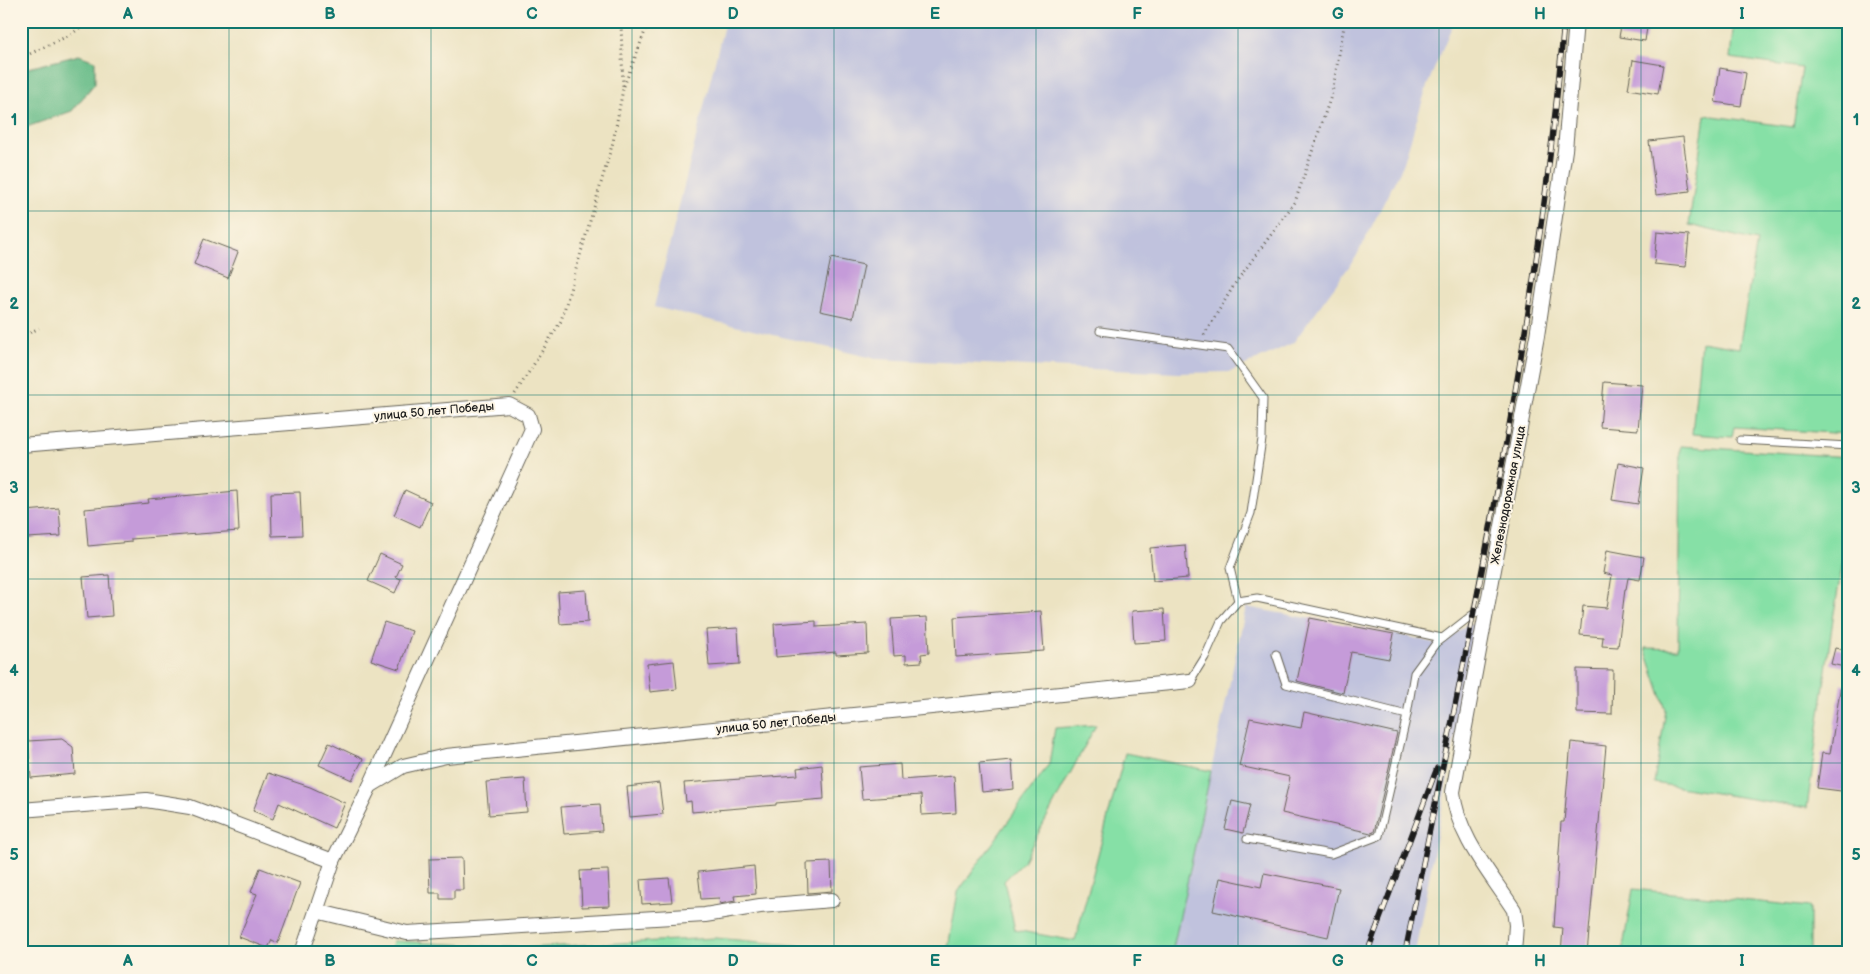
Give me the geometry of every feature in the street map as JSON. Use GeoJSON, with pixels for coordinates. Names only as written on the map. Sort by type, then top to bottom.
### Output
{"type":"FeatureCollection","features":[{"type":"Feature","properties":{"kind":"street","name":"Железнодорожная улица"},"geometry":{"type":"LineString","coordinates":[[1514,953],[1516,925],[1514,910],[1464,832],[1455,811],[1453,792],[1542,307],[1565,150],[1576,21]]}},
{"type":"Feature","properties":{"kind":"street","name":"улица 50 лет Победы"},"geometry":{"type":"LineString","coordinates":[[21,445],[508,405],[528,415],[532,429],[370,786],[333,861],[302,953]]}},
{"type":"Feature","properties":{"kind":"street","name":"улица 50 лет Победы"},"geometry":{"type":"LineString","coordinates":[[370,786],[403,766],[446,756],[1190,681]]}},
{"type":"Feature","properties":{"kind":"street"},"geometry":{"type":"LineString","coordinates":[[21,810],[146,800],[155,801],[190,807],[333,861]]}},
{"type":"Feature","properties":{"kind":"street"},"geometry":{"type":"LineString","coordinates":[[316,911],[407,933],[705,915],[760,906],[832,900]]}},
{"type":"Feature","properties":{"kind":"lane"},"geometry":{"type":"LineString","coordinates":[[1100,331],[1228,349],[1263,398],[1262,438],[1251,513],[1230,568],[1238,601]]}},
{"type":"Feature","properties":{"kind":"lane"},"geometry":{"type":"LineString","coordinates":[[1740,440],[1849,446]]}},
{"type":"Feature","properties":{"kind":"lane"},"geometry":{"type":"LineString","coordinates":[[1190,681],[1205,657],[1221,621],[1238,601],[1257,598],[1442,638]]}},
{"type":"Feature","properties":{"kind":"lane"},"geometry":{"type":"LineString","coordinates":[[1247,839],[1330,854],[1379,836],[1407,715],[1414,673],[1436,643],[1472,615],[1487,606]]}},
{"type":"Feature","properties":{"kind":"lane"},"geometry":{"type":"LineString","coordinates":[[1276,654],[1286,684],[1407,715]]}},
{"type":"Feature","properties":{"kind":"path"},"geometry":{"type":"LineString","coordinates":[[21,58],[72,34],[88,21]]}},
{"type":"Feature","properties":{"kind":"path"},"geometry":{"type":"LineString","coordinates":[[621,21],[623,89]]}},
{"type":"Feature","properties":{"kind":"path"},"geometry":{"type":"LineString","coordinates":[[508,405],[561,321],[613,142],[623,89],[649,21]]}},
{"type":"Feature","properties":{"kind":"path"},"geometry":{"type":"LineString","coordinates":[[1198,344],[1236,282],[1295,202],[1332,92],[1345,21]]}},
{"type":"Feature","properties":{"kind":"path"},"geometry":{"type":"LineString","coordinates":[[21,337],[40,328]]}},
{"type":"Feature","properties":{"kind":"shaded area"},"geometry":{"type":"Polygon","coordinates":[[[725,21],[1454,21],[1427,86],[1403,165],[1356,257],[1293,343],[1230,372],[1178,373],[877,359],[654,307],[725,21]]]}},
{"type":"Feature","properties":{"kind":"shaded area"},"geometry":{"type":"Polygon","coordinates":[[[1246,607],[1410,637],[1442,645],[1467,624],[1476,625],[1415,953],[1172,953],[1246,607]]]}},
{"type":"Feature","properties":{"kind":"green space"},"geometry":{"type":"Polygon","coordinates":[[[1734,21],[1849,21],[1849,302],[1846,301],[1843,333],[1849,334],[1849,434],[1734,427],[1732,437],[1692,434],[1701,342],[1739,348],[1757,241],[1689,225],[1705,115],[1793,127],[1802,68],[1730,58],[1734,21]]]}},
{"type":"Feature","properties":{"kind":"green space"},"geometry":{"type":"Polygon","coordinates":[[[79,55],[95,61],[95,83],[72,111],[21,129],[21,70],[79,55]]]}},
{"type":"Feature","properties":{"kind":"green space"},"geometry":{"type":"Polygon","coordinates":[[[1680,446],[1849,457],[1849,526],[1833,619],[1807,808],[1654,783],[1666,710],[1645,648],[1678,649],[1680,446]]]}},
{"type":"Feature","properties":{"kind":"green space"},"geometry":{"type":"Polygon","coordinates":[[[1096,725],[1023,862],[1004,881],[1015,930],[1075,941],[1125,753],[1211,771],[1172,953],[947,953],[958,892],[1049,764],[1055,728],[1096,725]]]}},
{"type":"Feature","properties":{"kind":"green space"},"geometry":{"type":"Polygon","coordinates":[[[1633,889],[1810,907],[1810,953],[1622,953],[1633,889]]]}},
{"type":"Feature","properties":{"kind":"green space"},"geometry":{"type":"Polygon","coordinates":[[[715,938],[883,953],[390,953],[393,941],[525,948],[715,938]]]}},
{"type":"Feature","properties":{"kind":"building"},"geometry":{"type":"Polygon","coordinates":[[[1622,21],[1648,21],[1645,41],[1619,37],[1622,21]]]}},
{"type":"Feature","properties":{"kind":"building"},"geometry":{"type":"Polygon","coordinates":[[[1633,60],[1663,65],[1658,94],[1628,89],[1633,60]]]}},
{"type":"Feature","properties":{"kind":"building"},"geometry":{"type":"Polygon","coordinates":[[[1720,68],[1746,73],[1741,106],[1715,102],[1720,68]]]}},
{"type":"Feature","properties":{"kind":"building"},"geometry":{"type":"Polygon","coordinates":[[[1683,137],[1690,191],[1656,195],[1649,141],[1683,137]]]}},
{"type":"Feature","properties":{"kind":"building"},"geometry":{"type":"Polygon","coordinates":[[[1657,232],[1689,235],[1686,267],[1654,264],[1657,232]]]}},
{"type":"Feature","properties":{"kind":"building"},"geometry":{"type":"Polygon","coordinates":[[[204,239],[238,252],[228,278],[194,264],[204,239]]]}},
{"type":"Feature","properties":{"kind":"building"},"geometry":{"type":"Polygon","coordinates":[[[831,258],[864,265],[853,318],[820,311],[831,258]]]}},
{"type":"Feature","properties":{"kind":"building"},"geometry":{"type":"Polygon","coordinates":[[[1604,382],[1642,385],[1638,430],[1600,427],[1604,382]]]}},
{"type":"Feature","properties":{"kind":"building"},"geometry":{"type":"Polygon","coordinates":[[[1618,463],[1644,468],[1638,504],[1612,500],[1618,463]]]}},
{"type":"Feature","properties":{"kind":"building"},"geometry":{"type":"Polygon","coordinates":[[[405,490],[431,502],[420,527],[394,515],[405,490]]]}},
{"type":"Feature","properties":{"kind":"building"},"geometry":{"type":"Polygon","coordinates":[[[237,491],[239,531],[131,539],[131,542],[88,546],[85,509],[149,503],[148,499],[237,491]]]}},
{"type":"Feature","properties":{"kind":"building"},"geometry":{"type":"Polygon","coordinates":[[[300,492],[302,535],[272,536],[271,493],[300,492]]]}},
{"type":"Feature","properties":{"kind":"building"},"geometry":{"type":"Polygon","coordinates":[[[59,508],[61,536],[27,538],[26,511],[59,508]]]}},
{"type":"Feature","properties":{"kind":"building"},"geometry":{"type":"Polygon","coordinates":[[[1185,545],[1188,578],[1153,581],[1150,548],[1185,545]]]}},
{"type":"Feature","properties":{"kind":"building"},"geometry":{"type":"Polygon","coordinates":[[[1607,550],[1644,557],[1640,580],[1628,578],[1618,647],[1602,646],[1603,637],[1580,635],[1583,606],[1607,608],[1612,575],[1603,573],[1607,550]]]}},
{"type":"Feature","properties":{"kind":"building"},"geometry":{"type":"Polygon","coordinates":[[[380,554],[402,564],[396,577],[401,579],[395,593],[368,581],[380,554]]]}},
{"type":"Feature","properties":{"kind":"building"},"geometry":{"type":"Polygon","coordinates":[[[109,575],[112,616],[87,618],[83,577],[109,575]]]}},
{"type":"Feature","properties":{"kind":"building"},"geometry":{"type":"Polygon","coordinates":[[[586,590],[588,622],[560,624],[558,592],[586,590]]]}},
{"type":"Feature","properties":{"kind":"building"},"geometry":{"type":"Polygon","coordinates":[[[1164,609],[1166,641],[1134,643],[1132,611],[1164,609]]]}},
{"type":"Feature","properties":{"kind":"building"},"geometry":{"type":"Polygon","coordinates":[[[1041,611],[1044,651],[956,657],[954,617],[1041,611]]]}},
{"type":"Feature","properties":{"kind":"building"},"geometry":{"type":"Polygon","coordinates":[[[927,617],[929,653],[921,654],[922,662],[906,663],[906,655],[894,656],[891,619],[927,617]]]}},
{"type":"Feature","properties":{"kind":"building"},"geometry":{"type":"Polygon","coordinates":[[[1310,618],[1394,634],[1389,659],[1351,652],[1343,693],[1297,681],[1310,618]]]}},
{"type":"Feature","properties":{"kind":"building"},"geometry":{"type":"Polygon","coordinates":[[[816,621],[816,627],[867,624],[868,653],[836,655],[836,652],[776,657],[774,624],[816,621]]]}},
{"type":"Feature","properties":{"kind":"building"},"geometry":{"type":"Polygon","coordinates":[[[384,622],[412,631],[399,669],[371,660],[384,622]]]}},
{"type":"Feature","properties":{"kind":"building"},"geometry":{"type":"Polygon","coordinates":[[[738,628],[740,664],[709,666],[706,630],[738,628]]]}},
{"type":"Feature","properties":{"kind":"building"},"geometry":{"type":"Polygon","coordinates":[[[1835,648],[1849,651],[1849,668],[1831,664],[1835,648]]]}},
{"type":"Feature","properties":{"kind":"building"},"geometry":{"type":"Polygon","coordinates":[[[674,661],[677,689],[650,692],[647,664],[674,661]]]}},
{"type":"Feature","properties":{"kind":"building"},"geometry":{"type":"Polygon","coordinates":[[[1577,669],[1613,670],[1612,714],[1577,713],[1577,669]]]}},
{"type":"Feature","properties":{"kind":"building"},"geometry":{"type":"Polygon","coordinates":[[[1841,684],[1849,684],[1849,744],[1844,775],[1849,775],[1849,792],[1817,788],[1822,753],[1830,754],[1841,684]]]}},
{"type":"Feature","properties":{"kind":"building"},"geometry":{"type":"Polygon","coordinates":[[[1304,712],[1397,733],[1374,832],[1371,833],[1282,813],[1290,777],[1239,766],[1250,718],[1301,728],[1304,712]]]}},
{"type":"Feature","properties":{"kind":"building"},"geometry":{"type":"Polygon","coordinates":[[[62,739],[73,747],[75,774],[31,778],[28,741],[62,739]]]}},
{"type":"Feature","properties":{"kind":"building"},"geometry":{"type":"Polygon","coordinates":[[[1571,742],[1606,746],[1587,953],[1561,953],[1563,928],[1554,927],[1561,822],[1564,822],[1571,742]]]}},
{"type":"Feature","properties":{"kind":"building"},"geometry":{"type":"Polygon","coordinates":[[[329,743],[363,759],[352,780],[319,765],[329,743]]]}},
{"type":"Feature","properties":{"kind":"building"},"geometry":{"type":"Polygon","coordinates":[[[1012,760],[1014,789],[982,792],[979,763],[1012,760]]]}},
{"type":"Feature","properties":{"kind":"building"},"geometry":{"type":"Polygon","coordinates":[[[900,764],[901,780],[954,776],[956,813],[922,815],[921,795],[862,799],[859,767],[900,764]]]}},
{"type":"Feature","properties":{"kind":"building"},"geometry":{"type":"Polygon","coordinates":[[[822,765],[824,799],[692,812],[691,801],[686,802],[684,783],[798,775],[797,768],[822,765]]]}},
{"type":"Feature","properties":{"kind":"building"},"geometry":{"type":"Polygon","coordinates":[[[268,773],[310,787],[345,803],[334,828],[279,803],[273,819],[253,811],[268,773]]]}},
{"type":"Feature","properties":{"kind":"building"},"geometry":{"type":"Polygon","coordinates":[[[525,779],[527,812],[489,815],[486,782],[525,779]]]}},
{"type":"Feature","properties":{"kind":"building"},"geometry":{"type":"Polygon","coordinates":[[[659,783],[663,814],[630,817],[627,787],[659,783]]]}},
{"type":"Feature","properties":{"kind":"building"},"geometry":{"type":"Polygon","coordinates":[[[1232,801],[1250,805],[1243,833],[1225,829],[1232,801]]]}},
{"type":"Feature","properties":{"kind":"building"},"geometry":{"type":"Polygon","coordinates":[[[600,804],[602,831],[564,834],[561,807],[600,804]]]}},
{"type":"Feature","properties":{"kind":"building"},"geometry":{"type":"Polygon","coordinates":[[[462,858],[463,890],[454,890],[454,899],[440,899],[440,893],[430,893],[429,859],[462,858]]]}},
{"type":"Feature","properties":{"kind":"building"},"geometry":{"type":"Polygon","coordinates":[[[831,862],[832,891],[808,893],[807,863],[831,862]]]}},
{"type":"Feature","properties":{"kind":"building"},"geometry":{"type":"Polygon","coordinates":[[[754,866],[756,894],[734,896],[735,901],[720,904],[719,898],[701,899],[698,872],[754,866]]]}},
{"type":"Feature","properties":{"kind":"building"},"geometry":{"type":"Polygon","coordinates":[[[260,868],[300,883],[278,943],[272,940],[268,948],[239,937],[257,894],[251,892],[260,868]]]}},
{"type":"Feature","properties":{"kind":"building"},"geometry":{"type":"Polygon","coordinates":[[[608,870],[610,906],[582,907],[580,871],[608,870]]]}},
{"type":"Feature","properties":{"kind":"building"},"geometry":{"type":"Polygon","coordinates":[[[1264,873],[1339,888],[1328,937],[1213,911],[1220,878],[1261,887],[1264,873]]]}},
{"type":"Feature","properties":{"kind":"building"},"geometry":{"type":"Polygon","coordinates":[[[669,878],[672,902],[642,904],[640,880],[669,878]]]}},
{"type":"Feature","properties":{"kind":"railway"},"geometry":{"type":"LineString","coordinates":[[1405,953],[1498,489],[1518,372],[1537,255],[1564,21]]}},
{"type":"Feature","properties":{"kind":"railway"},"geometry":{"type":"LineString","coordinates":[[1367,953],[1437,768]]}}]}
